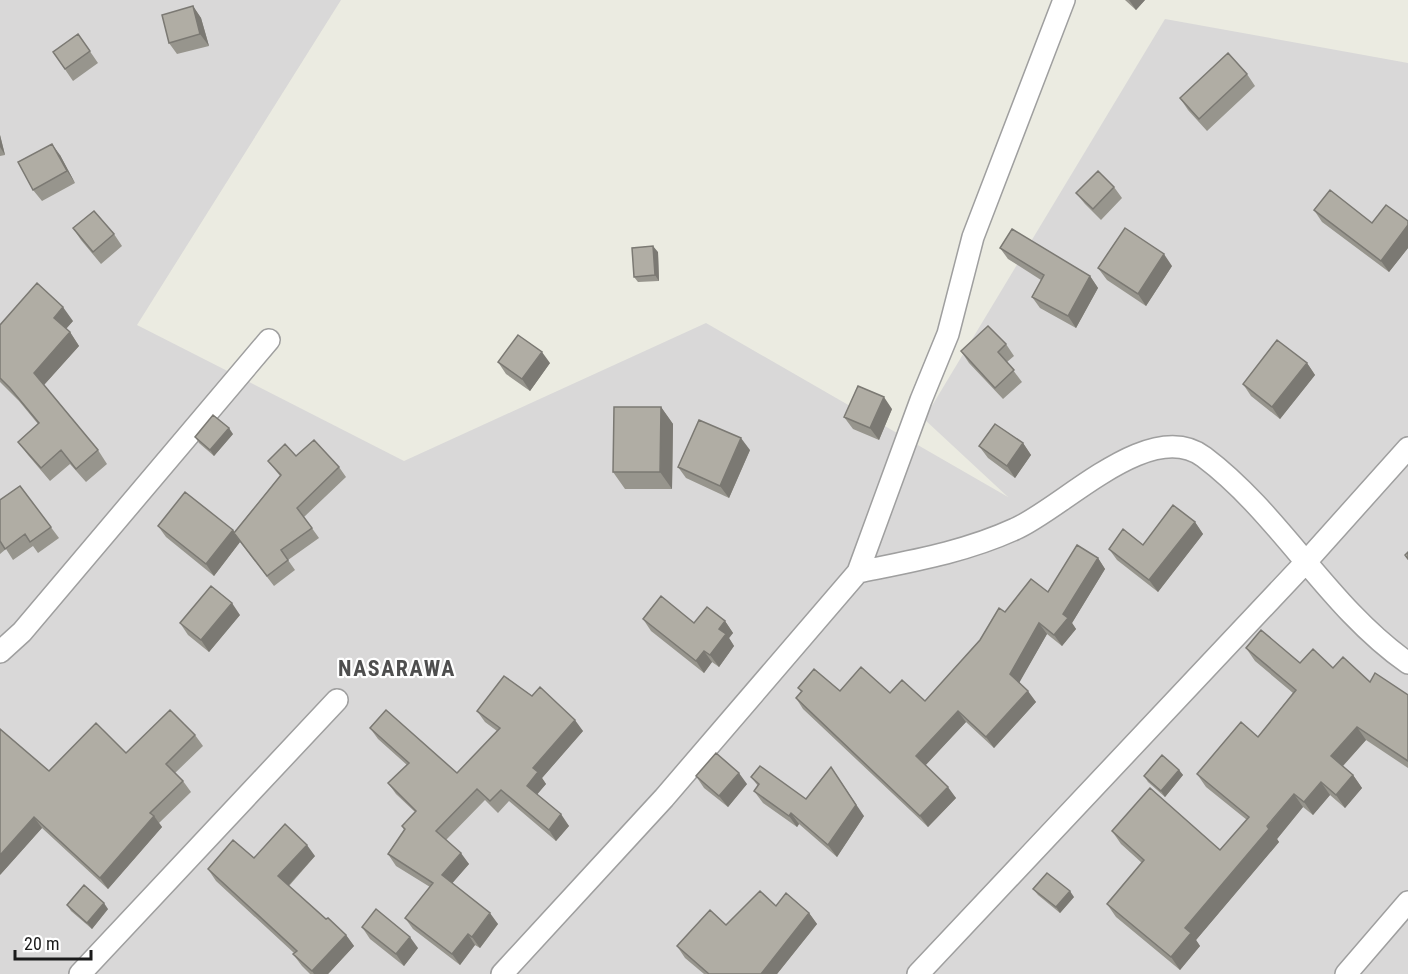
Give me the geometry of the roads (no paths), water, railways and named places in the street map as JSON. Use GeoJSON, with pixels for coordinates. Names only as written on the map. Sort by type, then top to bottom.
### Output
{"type":"FeatureCollection","features":[{"type":"Feature","properties":{"kind":"street"},"geometry":{"type":"LineString","coordinates":[[502,974],[664,798],[858,572],[921,400],[948,334],[973,237],[1064,0]]}},
{"type":"Feature","properties":{"kind":"street"},"geometry":{"type":"LineString","coordinates":[[0,652],[22,632],[269,340]]}},
{"type":"Feature","properties":{"kind":"street"},"geometry":{"type":"LineString","coordinates":[[858,572],[947,554],[1017,529],[1076,488],[1104,472],[1133,457],[1169,444],[1202,455],[1258,507],[1305,563],[1385,647],[1408,663]]}},
{"type":"Feature","properties":{"kind":"street"},"geometry":{"type":"LineString","coordinates":[[918,974],[1305,563],[1408,448]]}},
{"type":"Feature","properties":{"kind":"street"},"geometry":{"type":"LineString","coordinates":[[80,974],[337,700]]}},
{"type":"Feature","properties":{"kind":"street"},"geometry":{"type":"LineString","coordinates":[[1346,974],[1408,902]]}},
{"type":"Feature","properties":{"kind":"district","name":"NASARAWA"},"geometry":{"type":"Point","coordinates":[397,668]}}]}
